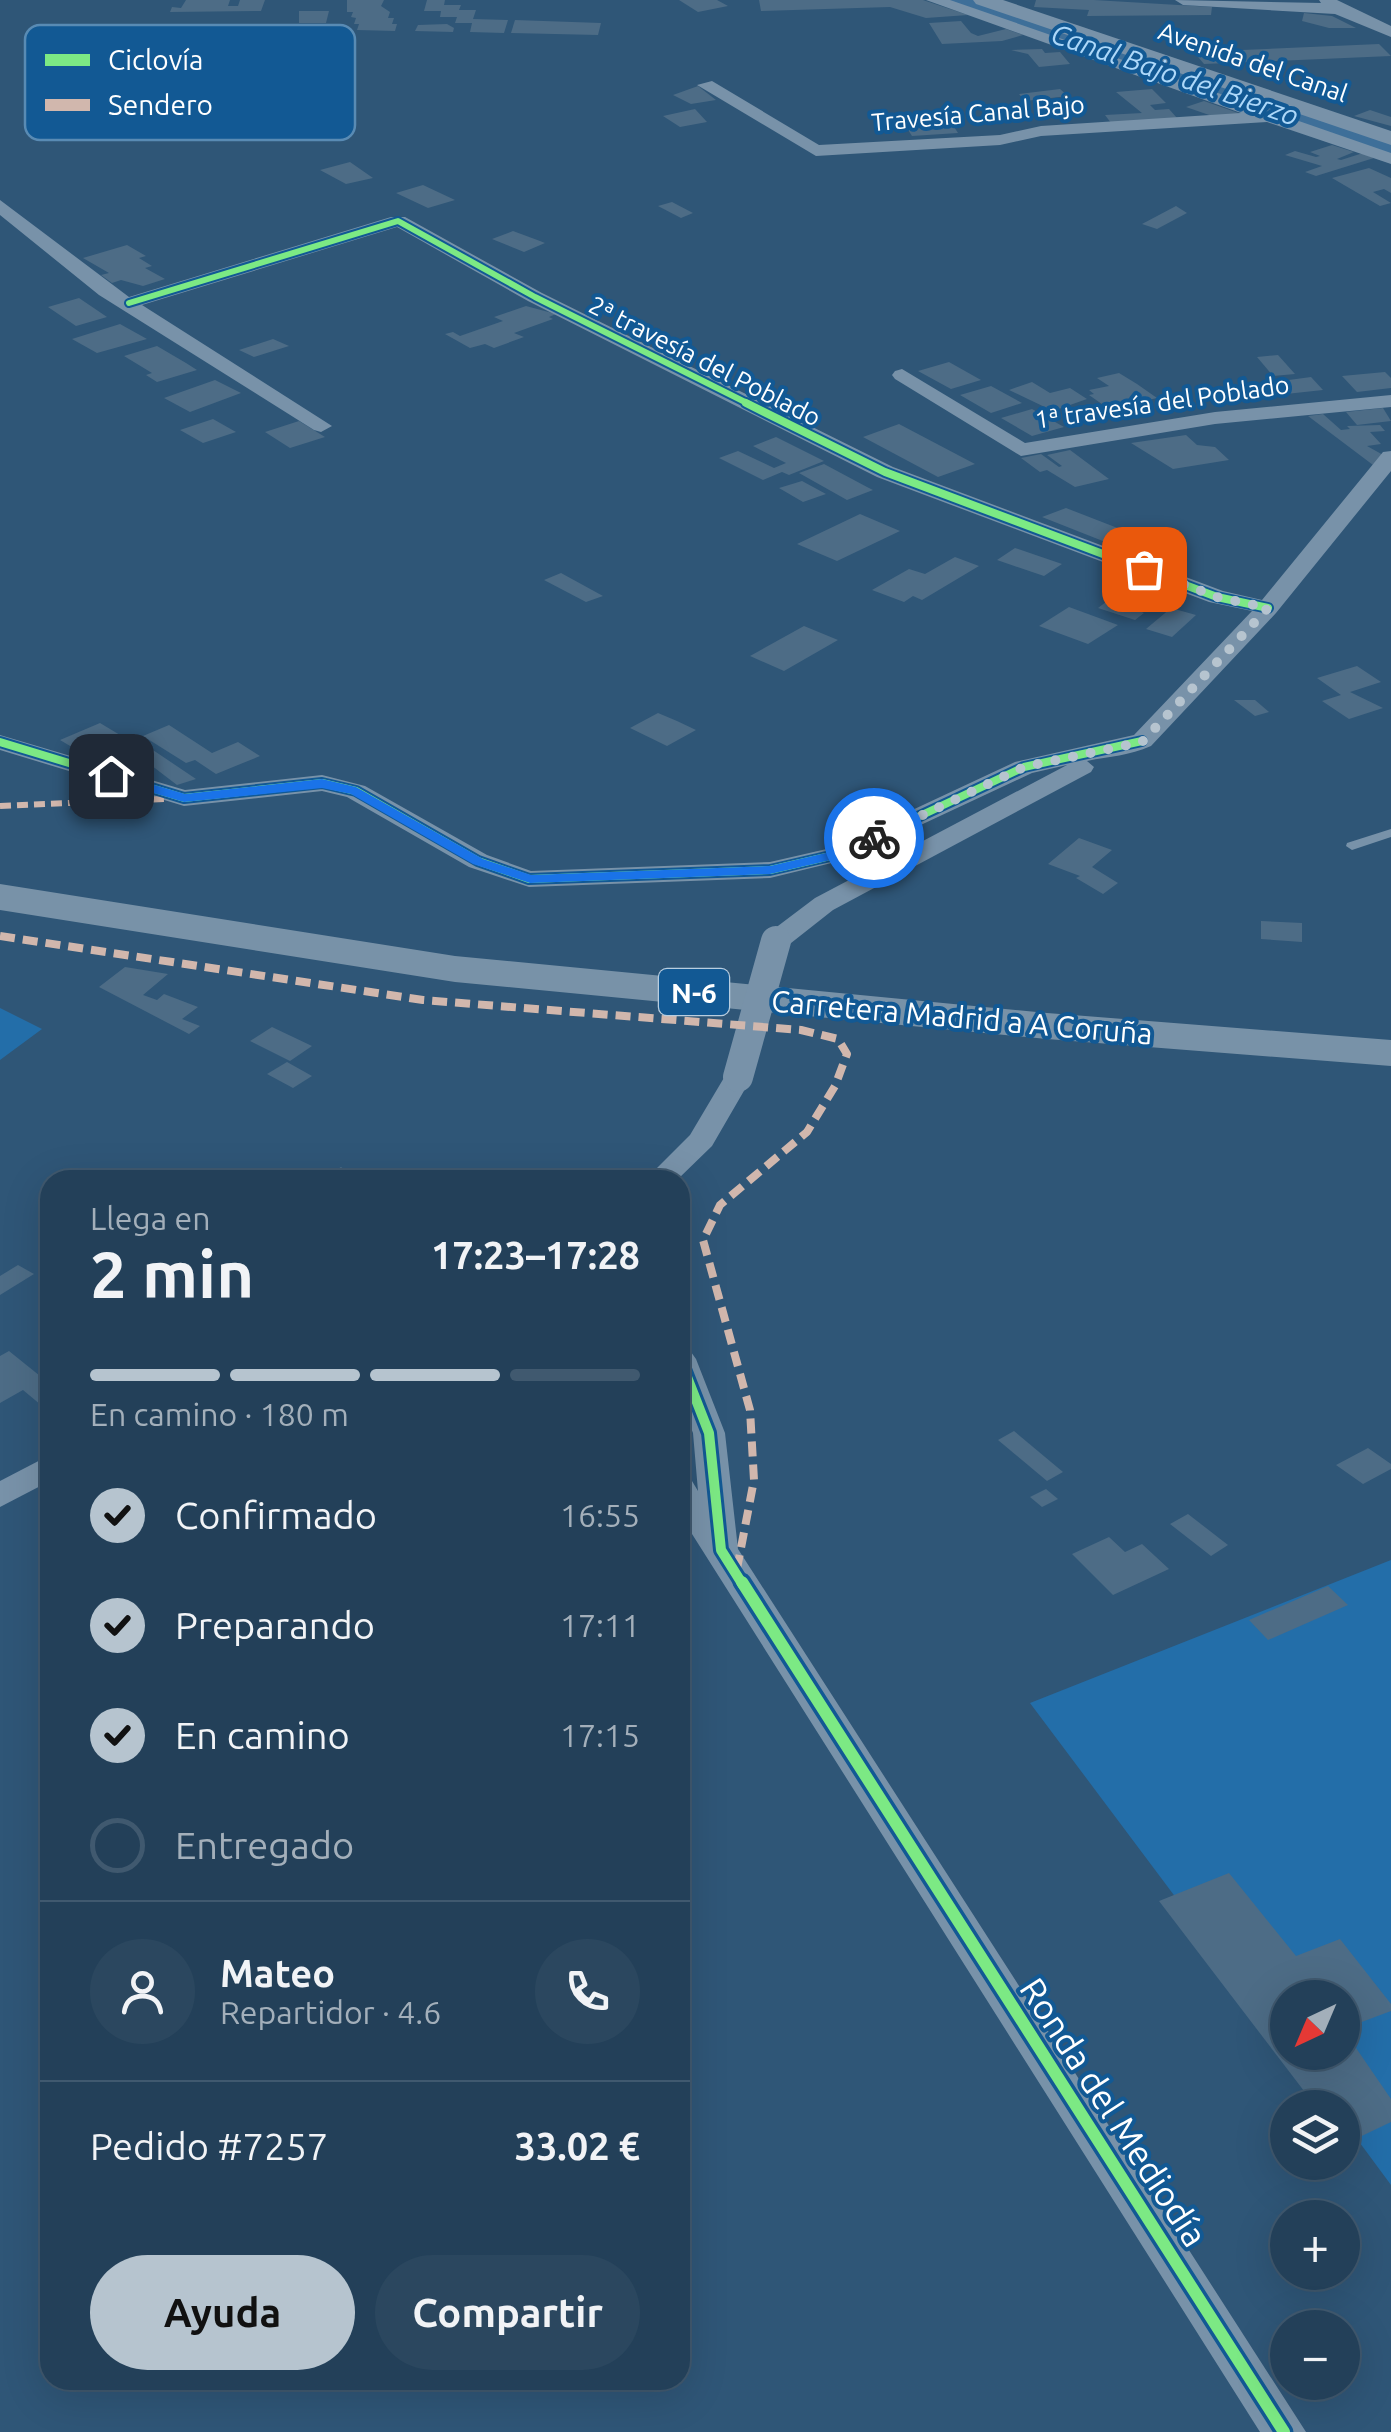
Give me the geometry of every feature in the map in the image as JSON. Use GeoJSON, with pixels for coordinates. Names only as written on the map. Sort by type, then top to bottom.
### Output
{"type":"FeatureCollection","features":[{"type":"Feature","properties":{"kind":"highway","name":"Carretera Madrid a A Coruña"},"geometry":{"type":"LineString","coordinates":[[0,897],[455,969],[1027,1024],[1391,1053]]}},
{"type":"Feature","properties":{"kind":"street","name":"Avenida del Canal"},"geometry":{"type":"LineString","coordinates":[[934,0],[1391,159]]}},
{"type":"Feature","properties":{"kind":"street","name":"Avenida del Canal"},"geometry":{"type":"LineString","coordinates":[[983,0],[1391,138]]}},
{"type":"Feature","properties":{"kind":"street"},"geometry":{"type":"LineString","coordinates":[[1183,0],[1332,4],[1391,32]]}},
{"type":"Feature","properties":{"kind":"street","name":"Travesía Canal Bajo"},"geometry":{"type":"LineString","coordinates":[[706,85],[816,151],[1000,140],[1041,131],[1273,116]]}},
{"type":"Feature","properties":{"kind":"street"},"geometry":{"type":"LineString","coordinates":[[0,206],[106,291],[321,426]]}},
{"type":"Feature","properties":{"kind":"street","name":"2ª travesía del Poblado"},"geometry":{"type":"LineString","coordinates":[[129,303],[398,221],[535,297],[885,472],[1217,597],[1268,608]]}},
{"type":"Feature","properties":{"kind":"street","name":"1ª travesía del Poblado"},"geometry":{"type":"LineString","coordinates":[[902,375],[1021,450],[1215,418],[1391,402]]}},
{"type":"Feature","properties":{"kind":"street"},"geometry":{"type":"LineString","coordinates":[[670,1170],[702,1140],[738,1076],[776,941],[824,904],[1058,777],[1142,742],[1268,608],[1391,457]]}},
{"type":"Feature","properties":{"kind":"street"},"geometry":{"type":"LineString","coordinates":[[0,742],[184,798],[322,784],[356,791],[478,862],[530,879],[770,870],[839,854],[1024,767],[1142,742]]}},
{"type":"Feature","properties":{"kind":"street"},"geometry":{"type":"LineString","coordinates":[[690,1384],[710,1434],[721,1550]]}},
{"type":"Feature","properties":{"kind":"street"},"geometry":{"type":"LineString","coordinates":[[0,1496],[40,1472]]}},
{"type":"Feature","properties":{"kind":"street","name":"Ronda del Mediodía"},"geometry":{"type":"LineString","coordinates":[[690,1504],[1284,2432]]}},
{"type":"Feature","properties":{"kind":"lane"},"geometry":{"type":"LineString","coordinates":[[1352,846],[1391,833]]}},
{"type":"Feature","properties":{"kind":"shaded area"},"geometry":{"type":"Polygon","coordinates":[[[0,1008],[42,1029],[0,1060],[0,1008]]]}},
{"type":"Feature","properties":{"kind":"shaded area"},"geometry":{"type":"Polygon","coordinates":[[[1391,1560],[1391,2185],[1360,2143],[1360,2090],[1343,2090],[1343,2070],[1360,2070],[1360,1980],[1270,1980],[1270,2023],[1030,1703],[1391,1560]]]}},
{"type":"Feature","properties":{"kind":"building"},"geometry":{"type":"Polygon","coordinates":[[[186,0],[230,0],[228,6],[238,6],[240,0],[265,0],[261,11],[170,12],[172,7],[181,8],[186,0]]]}},
{"type":"Feature","properties":{"kind":"building"},"geometry":{"type":"Polygon","coordinates":[[[347,0],[384,0],[381,6],[390,12],[388,18],[394,18],[395,31],[357,30],[359,24],[354,24],[353,12],[347,12],[347,0]]]}},
{"type":"Feature","properties":{"kind":"building"},"geometry":{"type":"Polygon","coordinates":[[[427,0],[445,0],[444,5],[461,5],[459,10],[476,10],[473,19],[508,20],[504,33],[470,32],[472,23],[455,23],[457,17],[440,17],[441,11],[424,11],[427,0]]]}},
{"type":"Feature","properties":{"kind":"building"},"geometry":{"type":"Polygon","coordinates":[[[679,0],[717,0],[728,6],[698,12],[679,0]]]}},
{"type":"Feature","properties":{"kind":"building"},"geometry":{"type":"Polygon","coordinates":[[[759,0],[923,0],[968,15],[926,18],[890,7],[761,11],[759,0]]]}},
{"type":"Feature","properties":{"kind":"building"},"geometry":{"type":"Polygon","coordinates":[[[1036,0],[1212,7],[1211,15],[1087,16],[1089,10],[1034,7],[1036,0]]]}},
{"type":"Feature","properties":{"kind":"building"},"geometry":{"type":"Polygon","coordinates":[[[299,11],[329,11],[326,23],[299,23],[299,11]]]}},
{"type":"Feature","properties":{"kind":"building"},"geometry":{"type":"Polygon","coordinates":[[[1304,13],[1332,16],[1356,28],[1329,28],[1302,21],[1304,13]]]}},
{"type":"Feature","properties":{"kind":"building"},"geometry":{"type":"Polygon","coordinates":[[[515,20],[601,23],[598,35],[511,33],[515,20]]]}},
{"type":"Feature","properties":{"kind":"building"},"geometry":{"type":"Polygon","coordinates":[[[961,21],[978,36],[1006,29],[1023,35],[1002,41],[942,44],[929,23],[961,21]]]}},
{"type":"Feature","properties":{"kind":"building"},"geometry":{"type":"Polygon","coordinates":[[[447,24],[454,28],[453,32],[415,31],[418,25],[447,24]]]}},
{"type":"Feature","properties":{"kind":"building"},"geometry":{"type":"Polygon","coordinates":[[[1379,44],[1391,56],[1204,64],[1194,52],[1379,44]]]}},
{"type":"Feature","properties":{"kind":"building"},"geometry":{"type":"Polygon","coordinates":[[[1042,49],[1045,53],[1060,52],[1070,64],[1039,67],[1028,54],[1011,50],[1042,49]]]}},
{"type":"Feature","properties":{"kind":"building"},"geometry":{"type":"Polygon","coordinates":[[[698,86],[716,100],[691,104],[673,95],[698,86]]]}},
{"type":"Feature","properties":{"kind":"building"},"geometry":{"type":"Polygon","coordinates":[[[1060,89],[1068,96],[1025,101],[1019,94],[1060,89]]]}},
{"type":"Feature","properties":{"kind":"building"},"geometry":{"type":"Polygon","coordinates":[[[1152,89],[1166,103],[1150,105],[1155,110],[1169,109],[1177,118],[1111,123],[1105,115],[1142,113],[1116,92],[1152,89]]]}},
{"type":"Feature","properties":{"kind":"building"},"geometry":{"type":"Polygon","coordinates":[[[1204,101],[1244,115],[1212,116],[1186,107],[1204,101]]]}},
{"type":"Feature","properties":{"kind":"building"},"geometry":{"type":"Polygon","coordinates":[[[695,109],[707,122],[680,127],[663,116],[695,109]]]}},
{"type":"Feature","properties":{"kind":"building"},"geometry":{"type":"Polygon","coordinates":[[[1370,110],[1391,117],[1391,126],[1354,116],[1370,110]]]}},
{"type":"Feature","properties":{"kind":"building"},"geometry":{"type":"Polygon","coordinates":[[[951,122],[958,133],[912,136],[905,125],[951,122]]]}},
{"type":"Feature","properties":{"kind":"building"},"geometry":{"type":"Polygon","coordinates":[[[1332,145],[1354,152],[1337,159],[1363,153],[1374,158],[1316,176],[1305,172],[1322,166],[1285,155],[1295,151],[1316,157],[1320,156],[1310,152],[1332,145]]]}},
{"type":"Feature","properties":{"kind":"building"},"geometry":{"type":"Polygon","coordinates":[[[350,162],[373,178],[346,184],[320,170],[350,162]]]}},
{"type":"Feature","properties":{"kind":"building"},"geometry":{"type":"Polygon","coordinates":[[[1369,168],[1391,178],[1391,193],[1384,189],[1373,192],[1391,203],[1380,206],[1332,178],[1369,168]]]}},
{"type":"Feature","properties":{"kind":"building"},"geometry":{"type":"Polygon","coordinates":[[[423,185],[455,200],[428,208],[396,193],[423,185]]]}},
{"type":"Feature","properties":{"kind":"building"},"geometry":{"type":"Polygon","coordinates":[[[672,202],[693,213],[681,218],[658,206],[672,202]]]}},
{"type":"Feature","properties":{"kind":"building"},"geometry":{"type":"Polygon","coordinates":[[[1176,206],[1187,213],[1157,229],[1142,224],[1176,206]]]}},
{"type":"Feature","properties":{"kind":"building"},"geometry":{"type":"Polygon","coordinates":[[[513,231],[545,243],[524,252],[492,239],[513,231]]]}},
{"type":"Feature","properties":{"kind":"building"},"geometry":{"type":"Polygon","coordinates":[[[127,245],[146,256],[139,258],[152,266],[145,268],[165,279],[143,286],[121,280],[112,283],[101,275],[109,273],[83,258],[127,245]]]}},
{"type":"Feature","properties":{"kind":"building"},"geometry":{"type":"Polygon","coordinates":[[[79,298],[107,317],[76,326],[48,307],[79,298]]]}},
{"type":"Feature","properties":{"kind":"building"},"geometry":{"type":"Polygon","coordinates":[[[526,306],[556,314],[549,317],[553,319],[514,333],[524,337],[494,348],[485,344],[470,348],[445,334],[453,332],[460,336],[503,321],[494,317],[526,306]]]}},
{"type":"Feature","properties":{"kind":"building"},"geometry":{"type":"Polygon","coordinates":[[[120,324],[147,339],[97,353],[72,339],[120,324]]]}},
{"type":"Feature","properties":{"kind":"building"},"geometry":{"type":"Polygon","coordinates":[[[273,339],[289,346],[254,357],[239,350],[273,339]]]}},
{"type":"Feature","properties":{"kind":"building"},"geometry":{"type":"Polygon","coordinates":[[[157,346],[197,370],[157,382],[146,375],[152,373],[124,356],[157,346]]]}},
{"type":"Feature","properties":{"kind":"building"},"geometry":{"type":"Polygon","coordinates":[[[1278,355],[1295,374],[1273,376],[1257,357],[1278,355]]]}},
{"type":"Feature","properties":{"kind":"building"},"geometry":{"type":"Polygon","coordinates":[[[949,362],[981,380],[951,389],[918,371],[949,362]]]}},
{"type":"Feature","properties":{"kind":"building"},"geometry":{"type":"Polygon","coordinates":[[[1385,372],[1391,378],[1391,388],[1357,392],[1342,376],[1385,372]]]}},
{"type":"Feature","properties":{"kind":"building"},"geometry":{"type":"Polygon","coordinates":[[[1119,373],[1157,398],[1109,409],[1089,395],[1094,394],[1089,390],[1109,386],[1097,378],[1119,373]]]}},
{"type":"Feature","properties":{"kind":"building"},"geometry":{"type":"Polygon","coordinates":[[[1311,377],[1323,390],[1286,394],[1274,382],[1311,377]]]}},
{"type":"Feature","properties":{"kind":"building"},"geometry":{"type":"Polygon","coordinates":[[[215,380],[241,393],[190,412],[164,398],[215,380]]]}},
{"type":"Feature","properties":{"kind":"building"},"geometry":{"type":"Polygon","coordinates":[[[1032,382],[1050,393],[1070,388],[1087,399],[1053,411],[1009,390],[1032,382]]]}},
{"type":"Feature","properties":{"kind":"building"},"geometry":{"type":"Polygon","coordinates":[[[991,386],[1022,403],[991,413],[960,395],[991,386]]]}},
{"type":"Feature","properties":{"kind":"building"},"geometry":{"type":"Polygon","coordinates":[[[1383,408],[1391,421],[1357,425],[1346,412],[1383,408]]]}},
{"type":"Feature","properties":{"kind":"building"},"geometry":{"type":"Polygon","coordinates":[[[1032,409],[1064,427],[1032,436],[1001,418],[1032,409]]]}},
{"type":"Feature","properties":{"kind":"building"},"geometry":{"type":"Polygon","coordinates":[[[1323,414],[1341,430],[1350,429],[1347,426],[1380,425],[1385,431],[1370,432],[1381,444],[1367,446],[1385,456],[1377,468],[1308,416],[1323,414]]]}},
{"type":"Feature","properties":{"kind":"building"},"geometry":{"type":"Polygon","coordinates":[[[213,419],[236,432],[203,443],[180,430],[213,419]]]}},
{"type":"Feature","properties":{"kind":"building"},"geometry":{"type":"Polygon","coordinates":[[[299,421],[325,437],[290,448],[265,432],[299,421]]]}},
{"type":"Feature","properties":{"kind":"building"},"geometry":{"type":"Polygon","coordinates":[[[899,424],[975,464],[938,477],[863,437],[899,424]]]}},
{"type":"Feature","properties":{"kind":"building"},"geometry":{"type":"Polygon","coordinates":[[[1186,435],[1197,445],[1215,447],[1229,460],[1173,469],[1131,443],[1186,435]]]}},
{"type":"Feature","properties":{"kind":"building"},"geometry":{"type":"Polygon","coordinates":[[[776,437],[824,461],[763,480],[719,458],[738,451],[774,468],[786,463],[753,446],[776,437]]]}},
{"type":"Feature","properties":{"kind":"building"},"geometry":{"type":"Polygon","coordinates":[[[1070,450],[1109,479],[1075,487],[1047,470],[1040,472],[1021,458],[1041,454],[1059,467],[1062,466],[1047,455],[1070,450]]]}},
{"type":"Feature","properties":{"kind":"building"},"geometry":{"type":"Polygon","coordinates":[[[824,464],[873,490],[847,500],[799,473],[824,464]]]}},
{"type":"Feature","properties":{"kind":"building"},"geometry":{"type":"Polygon","coordinates":[[[802,481],[826,494],[803,502],[779,488],[802,481]]]}},
{"type":"Feature","properties":{"kind":"building"},"geometry":{"type":"Polygon","coordinates":[[[1066,508],[1133,534],[1148,527],[1164,533],[1123,549],[1042,517],[1066,508]]]}},
{"type":"Feature","properties":{"kind":"building"},"geometry":{"type":"Polygon","coordinates":[[[860,514],[900,531],[837,561],[797,544],[860,514]]]}},
{"type":"Feature","properties":{"kind":"building"},"geometry":{"type":"Polygon","coordinates":[[[1015,548],[1062,564],[1044,576],[997,560],[1015,548]]]}},
{"type":"Feature","properties":{"kind":"building"},"geometry":{"type":"Polygon","coordinates":[[[955,557],[979,566],[922,600],[913,596],[904,602],[872,590],[909,569],[925,574],[955,557]]]}},
{"type":"Feature","properties":{"kind":"building"},"geometry":{"type":"Polygon","coordinates":[[[561,573],[603,596],[586,602],[544,580],[561,573]]]}},
{"type":"Feature","properties":{"kind":"building"},"geometry":{"type":"Polygon","coordinates":[[[1135,580],[1163,589],[1137,610],[1144,613],[1135,620],[1098,608],[1135,580]]]}},
{"type":"Feature","properties":{"kind":"building"},"geometry":{"type":"Polygon","coordinates":[[[1069,607],[1118,625],[1088,644],[1039,626],[1069,607]]]}},
{"type":"Feature","properties":{"kind":"building"},"geometry":{"type":"Polygon","coordinates":[[[1171,608],[1196,615],[1172,637],[1146,629],[1171,608]]]}},
{"type":"Feature","properties":{"kind":"building"},"geometry":{"type":"Polygon","coordinates":[[[804,626],[838,640],[784,671],[750,656],[804,626]]]}},
{"type":"Feature","properties":{"kind":"building"},"geometry":{"type":"Polygon","coordinates":[[[1357,666],[1381,682],[1350,692],[1383,708],[1349,719],[1322,701],[1341,695],[1317,678],[1357,666]]]}},
{"type":"Feature","properties":{"kind":"building"},"geometry":{"type":"Polygon","coordinates":[[[1234,700],[1255,700],[1269,712],[1255,716],[1234,700]]]}},
{"type":"Feature","properties":{"kind":"building"},"geometry":{"type":"Polygon","coordinates":[[[658,713],[696,730],[667,746],[630,728],[658,713]]]}},
{"type":"Feature","properties":{"kind":"building"},"geometry":{"type":"Polygon","coordinates":[[[100,723],[125,738],[135,734],[196,779],[177,785],[143,759],[126,767],[95,753],[87,756],[60,740],[100,723]]]}},
{"type":"Feature","properties":{"kind":"building"},"geometry":{"type":"Polygon","coordinates":[[[169,725],[212,753],[238,742],[260,756],[216,774],[195,760],[186,763],[143,736],[169,725]]]}},
{"type":"Feature","properties":{"kind":"building"},"geometry":{"type":"Polygon","coordinates":[[[1079,838],[1112,850],[1092,867],[1118,883],[1103,894],[1076,878],[1080,876],[1048,864],[1079,838]]]}},
{"type":"Feature","properties":{"kind":"building"},"geometry":{"type":"Polygon","coordinates":[[[1261,921],[1302,923],[1302,942],[1261,939],[1261,921]]]}},
{"type":"Feature","properties":{"kind":"building"},"geometry":{"type":"Polygon","coordinates":[[[125,967],[168,974],[143,995],[157,1000],[164,994],[198,1007],[182,1019],[200,1026],[189,1034],[99,987],[125,967]]]}},
{"type":"Feature","properties":{"kind":"building"},"geometry":{"type":"Polygon","coordinates":[[[272,1027],[312,1046],[290,1061],[250,1041],[272,1027]]]}},
{"type":"Feature","properties":{"kind":"building"},"geometry":{"type":"Polygon","coordinates":[[[287,1062],[312,1076],[293,1088],[267,1074],[287,1062]]]}},
{"type":"Feature","properties":{"kind":"building"},"geometry":{"type":"Polygon","coordinates":[[[18,1265],[34,1274],[0,1295],[0,1276],[18,1265]]]}},
{"type":"Feature","properties":{"kind":"building"},"geometry":{"type":"Polygon","coordinates":[[[9,1351],[40,1376],[40,1404],[23,1390],[0,1403],[0,1356],[9,1351]]]}},
{"type":"Feature","properties":{"kind":"building"},"geometry":{"type":"Polygon","coordinates":[[[1014,1431],[1063,1472],[1047,1481],[998,1440],[1014,1431]]]}},
{"type":"Feature","properties":{"kind":"building"},"geometry":{"type":"Polygon","coordinates":[[[1368,1448],[1391,1464],[1391,1469],[1363,1484],[1336,1465],[1368,1448]]]}},
{"type":"Feature","properties":{"kind":"building"},"geometry":{"type":"Polygon","coordinates":[[[1046,1489],[1058,1499],[1042,1507],[1030,1497],[1046,1489]]]}},
{"type":"Feature","properties":{"kind":"building"},"geometry":{"type":"Polygon","coordinates":[[[1188,1514],[1228,1545],[1211,1556],[1170,1524],[1188,1514]]]}},
{"type":"Feature","properties":{"kind":"building"},"geometry":{"type":"Polygon","coordinates":[[[1109,1537],[1125,1552],[1142,1544],[1169,1569],[1113,1595],[1072,1554],[1109,1537]]]}},
{"type":"Feature","properties":{"kind":"building"},"geometry":{"type":"Polygon","coordinates":[[[1328,1586],[1348,1605],[1268,1640],[1249,1620],[1328,1586]]]}},
{"type":"Feature","properties":{"kind":"building"},"geometry":{"type":"Polygon","coordinates":[[[1229,1873],[1296,1956],[1340,1939],[1391,2004],[1391,2011],[1360,2023],[1360,1980],[1270,1980],[1270,2046],[1159,1901],[1229,1873]]]}},
{"type":"Feature","properties":{"kind":"building"},"geometry":{"type":"Polygon","coordinates":[[[1360,2054],[1391,2099],[1391,2122],[1360,2137],[1360,2090],[1303,2090],[1288,2070],[1360,2070],[1360,2054]]]}},
{"type":"Feature","properties":{"kind":"waterway","name":"Canal Bajo del Bierzo"},"geometry":{"type":"LineString","coordinates":[[959,0],[1391,149]]}},
{"type":"Feature","properties":{"kind":"marked path"},"geometry":{"type":"LineString","coordinates":[[0,806],[164,799]]}},
{"type":"Feature","properties":{"kind":"marked path"},"geometry":{"type":"LineString","coordinates":[[0,936],[423,1000],[801,1030],[838,1039],[847,1054],[835,1086],[807,1132],[720,1205],[703,1240],[750,1410],[754,1480],[736,1574]]}},
{"type":"Feature","properties":{"kind":"cycle path"},"geometry":{"type":"LineString","coordinates":[[129,303],[398,221],[535,297],[885,472],[1217,597],[1268,608]]}},
{"type":"Feature","properties":{"kind":"cycle path"},"geometry":{"type":"LineString","coordinates":[[0,742],[184,798],[322,783],[356,791],[478,861],[529,879],[770,870],[839,854],[1024,767],[1142,741]]}},
{"type":"Feature","properties":{"kind":"cycle path"},"geometry":{"type":"LineString","coordinates":[[690,1385],[709,1433],[721,1550],[1284,2432]]}},
{"type":"Feature","properties":{"kind":"way so far"},"geometry":{"type":"LineString","coordinates":[[874,838],[1024,767],[1142,742],[1268,608],[1217,597],[1144,569]]}},
{"type":"Feature","properties":{"kind":"route"},"geometry":{"type":"LineString","coordinates":[[111,776],[184,798],[322,784],[356,791],[478,862],[530,879],[770,870],[839,854],[874,838]]}}]}
